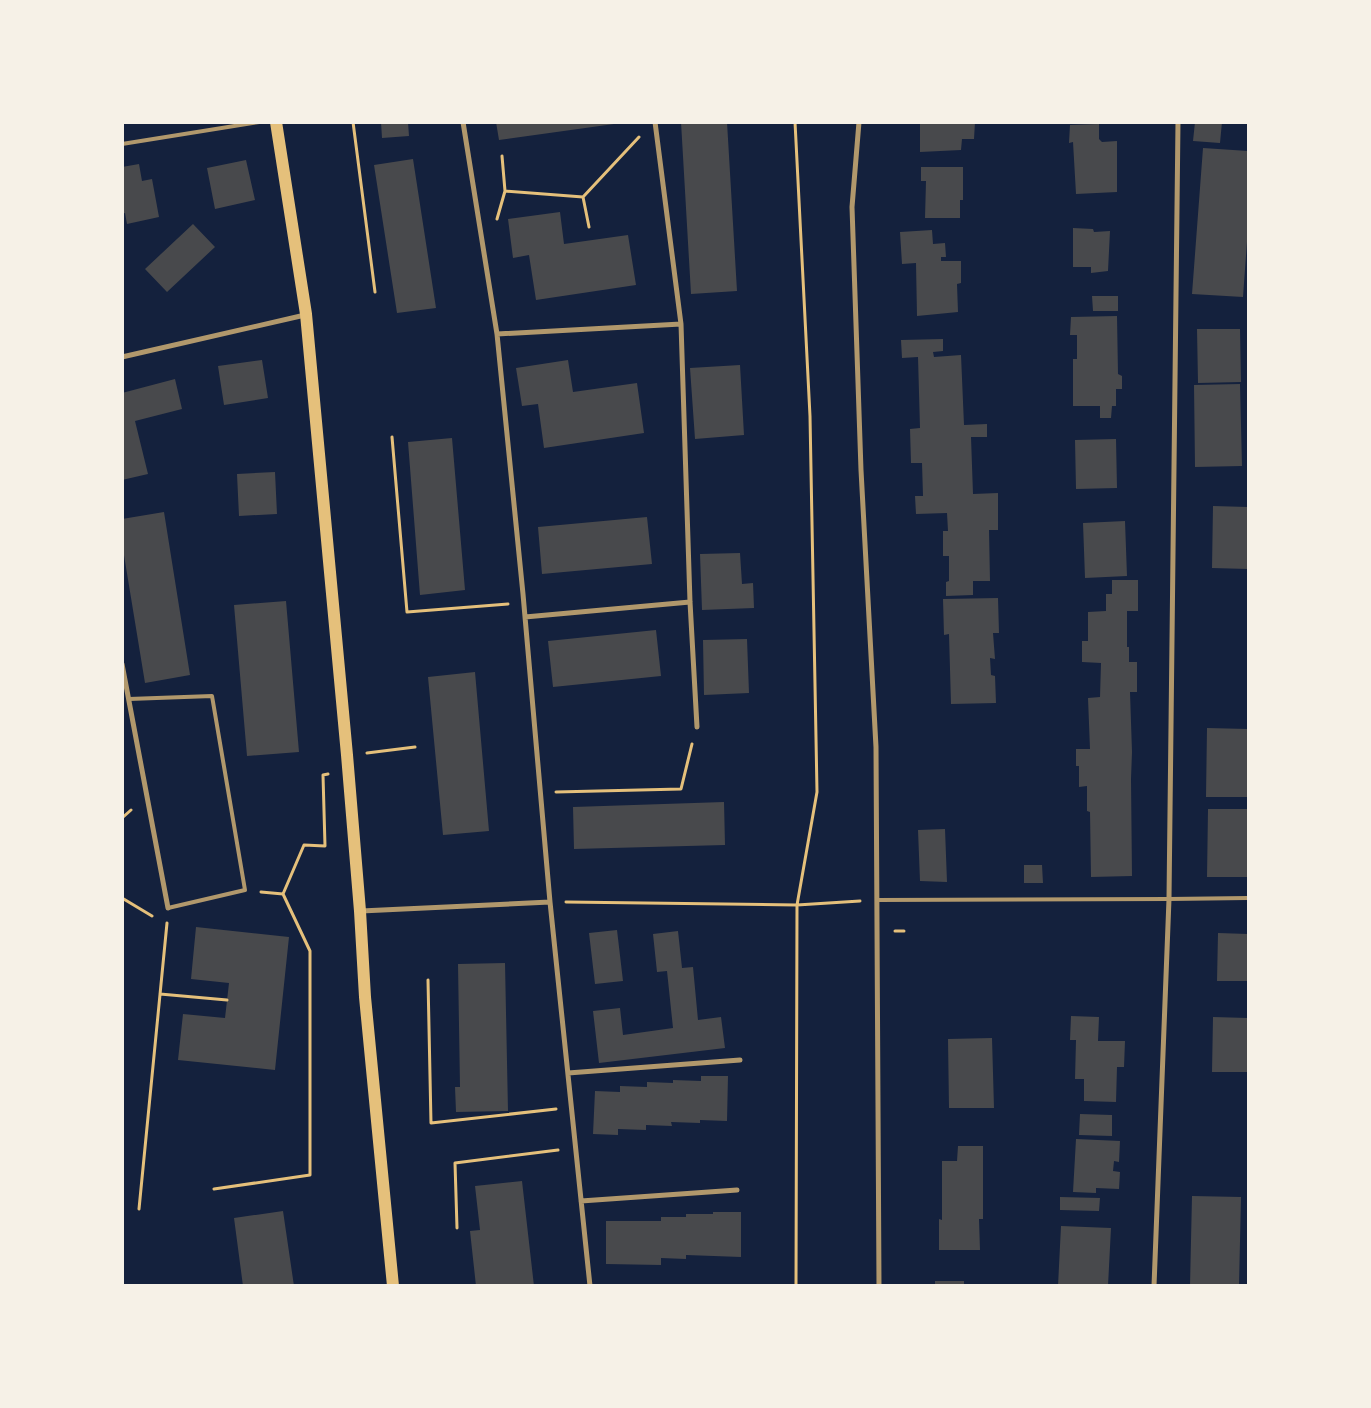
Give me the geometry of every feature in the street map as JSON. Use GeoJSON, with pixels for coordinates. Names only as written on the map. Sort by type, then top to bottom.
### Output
{"type":"FeatureCollection","features":[{"type":"Feature","properties":{"kind":"main road"},"geometry":{"type":"LineString","coordinates":[[276,122],[306,314],[347,755],[365,997],[393,1286]]}},
{"type":"Feature","properties":{"kind":"street"},"geometry":{"type":"LineString","coordinates":[[463,122],[497,334],[524,602],[550,902],[590,1286]]}},
{"type":"Feature","properties":{"kind":"street"},"geometry":{"type":"LineString","coordinates":[[655,122],[681,324],[690,602],[697,727]]}},
{"type":"Feature","properties":{"kind":"street"},"geometry":{"type":"LineString","coordinates":[[859,122],[852,207],[861,470],[876,747],[879,1286]]}},
{"type":"Feature","properties":{"kind":"street"},"geometry":{"type":"LineString","coordinates":[[1154,1286],[1169,900],[1178,122]]}},
{"type":"Feature","properties":{"kind":"street"},"geometry":{"type":"LineString","coordinates":[[122,356],[306,314]]}},
{"type":"Feature","properties":{"kind":"street"},"geometry":{"type":"LineString","coordinates":[[497,334],[681,324]]}},
{"type":"Feature","properties":{"kind":"street"},"geometry":{"type":"LineString","coordinates":[[525,617],[690,602]]}},
{"type":"Feature","properties":{"kind":"street"},"geometry":{"type":"LineString","coordinates":[[122,664],[168,908]]}},
{"type":"Feature","properties":{"kind":"street"},"geometry":{"type":"LineString","coordinates":[[360,911],[550,902]]}},
{"type":"Feature","properties":{"kind":"street"},"geometry":{"type":"LineString","coordinates":[[568,1073],[740,1060]]}},
{"type":"Feature","properties":{"kind":"street"},"geometry":{"type":"LineString","coordinates":[[581,1201],[737,1190]]}},
{"type":"Feature","properties":{"kind":"lane"},"geometry":{"type":"LineString","coordinates":[[122,144],[259,122]]}},
{"type":"Feature","properties":{"kind":"lane"},"geometry":{"type":"LineString","coordinates":[[129,699],[212,696],[245,890],[168,908]]}},
{"type":"Feature","properties":{"kind":"lane"},"geometry":{"type":"LineString","coordinates":[[877,900],[1169,900],[1248,898]]}},
{"type":"Feature","properties":{"kind":"path"},"geometry":{"type":"LineString","coordinates":[[353,122],[375,292]]}},
{"type":"Feature","properties":{"kind":"path"},"geometry":{"type":"LineString","coordinates":[[795,122],[810,416],[817,792],[797,905],[796,1286]]}},
{"type":"Feature","properties":{"kind":"path"},"geometry":{"type":"LineString","coordinates":[[583,197],[639,136]]}},
{"type":"Feature","properties":{"kind":"path"},"geometry":{"type":"LineString","coordinates":[[495,227],[505,191],[502,156]]}},
{"type":"Feature","properties":{"kind":"path"},"geometry":{"type":"LineString","coordinates":[[505,191],[583,197]]}},
{"type":"Feature","properties":{"kind":"path"},"geometry":{"type":"LineString","coordinates":[[583,197],[589,227]]}},
{"type":"Feature","properties":{"kind":"path"},"geometry":{"type":"LineString","coordinates":[[392,437],[407,612],[524,602]]}},
{"type":"Feature","properties":{"kind":"path"},"geometry":{"type":"LineString","coordinates":[[540,793],[681,789],[697,727]]}},
{"type":"Feature","properties":{"kind":"path"},"geometry":{"type":"LineString","coordinates":[[347,755],[415,747]]}},
{"type":"Feature","properties":{"kind":"path"},"geometry":{"type":"LineString","coordinates":[[214,1189],[310,1176],[310,951],[283,894],[304,845],[325,846],[323,774],[348,774]]}},
{"type":"Feature","properties":{"kind":"path"},"geometry":{"type":"LineString","coordinates":[[122,898],[152,916]]}},
{"type":"Feature","properties":{"kind":"path"},"geometry":{"type":"LineString","coordinates":[[550,902],[797,905],[877,900]]}},
{"type":"Feature","properties":{"kind":"path"},"geometry":{"type":"LineString","coordinates":[[139,1208],[168,908]]}},
{"type":"Feature","properties":{"kind":"path"},"geometry":{"type":"LineString","coordinates":[[160,921],[167,926]]}},
{"type":"Feature","properties":{"kind":"path"},"geometry":{"type":"LineString","coordinates":[[428,980],[431,1123],[571,1108]]}},
{"type":"Feature","properties":{"kind":"path"},"geometry":{"type":"LineString","coordinates":[[160,994],[227,1000]]}},
{"type":"Feature","properties":{"kind":"path"},"geometry":{"type":"LineString","coordinates":[[457,1228],[454,1163],[576,1148]]}},
{"type":"Feature","properties":{"kind":"building"},"geometry":{"type":"Polygon","coordinates":[[[381,122],[408,122],[409,136],[382,138],[381,122]]]}},
{"type":"Feature","properties":{"kind":"building"},"geometry":{"type":"Polygon","coordinates":[[[496,122],[614,122],[614,124],[499,140],[496,122]]]}},
{"type":"Feature","properties":{"kind":"building"},"geometry":{"type":"Polygon","coordinates":[[[681,122],[727,122],[737,291],[691,294],[681,122]]]}},
{"type":"Feature","properties":{"kind":"building"},"geometry":{"type":"Polygon","coordinates":[[[934,122],[975,122],[974,139],[962,139],[961,150],[920,152],[920,123],[934,124],[934,122]]]}},
{"type":"Feature","properties":{"kind":"building"},"geometry":{"type":"Polygon","coordinates":[[[1195,122],[1222,122],[1220,143],[1193,141],[1195,122]]]}},
{"type":"Feature","properties":{"kind":"building"},"geometry":{"type":"Polygon","coordinates":[[[1099,124],[1099,139],[1102,142],[1117,141],[1117,192],[1076,194],[1073,142],[1069,143],[1070,125],[1099,124]]]}},
{"type":"Feature","properties":{"kind":"building"},"geometry":{"type":"Polygon","coordinates":[[[1203,148],[1248,151],[1248,228],[1243,297],[1192,294],[1203,148]]]}},
{"type":"Feature","properties":{"kind":"building"},"geometry":{"type":"Polygon","coordinates":[[[413,159],[436,308],[397,313],[374,165],[413,159]]]}},
{"type":"Feature","properties":{"kind":"building"},"geometry":{"type":"Polygon","coordinates":[[[246,160],[255,200],[215,209],[207,168],[246,160]]]}},
{"type":"Feature","properties":{"kind":"building"},"geometry":{"type":"Polygon","coordinates":[[[139,164],[142,181],[152,179],[159,217],[127,224],[125,213],[122,214],[122,167],[139,164]]]}},
{"type":"Feature","properties":{"kind":"building"},"geometry":{"type":"Polygon","coordinates":[[[921,167],[963,167],[963,200],[960,200],[960,218],[925,218],[926,181],[921,181],[921,167]]]}},
{"type":"Feature","properties":{"kind":"building"},"geometry":{"type":"Polygon","coordinates":[[[560,212],[564,244],[628,235],[636,285],[536,300],[529,255],[513,258],[508,219],[560,212]]]}},
{"type":"Feature","properties":{"kind":"building"},"geometry":{"type":"Polygon","coordinates":[[[193,224],[215,247],[167,292],[145,269],[193,224]]]}},
{"type":"Feature","properties":{"kind":"building"},"geometry":{"type":"Polygon","coordinates":[[[1073,228],[1093,229],[1094,232],[1110,231],[1108,271],[1091,273],[1091,267],[1073,267],[1073,228]]]}},
{"type":"Feature","properties":{"kind":"building"},"geometry":{"type":"Polygon","coordinates":[[[932,230],[933,244],[945,243],[946,257],[941,257],[941,261],[961,261],[961,283],[957,284],[958,312],[917,316],[916,263],[902,264],[900,232],[932,230]]]}},
{"type":"Feature","properties":{"kind":"building"},"geometry":{"type":"Polygon","coordinates":[[[1092,296],[1118,296],[1118,311],[1093,311],[1092,296]]]}},
{"type":"Feature","properties":{"kind":"building"},"geometry":{"type":"Polygon","coordinates":[[[1117,316],[1118,374],[1122,376],[1122,389],[1116,389],[1116,406],[1112,406],[1111,418],[1100,418],[1100,406],[1073,406],[1073,359],[1077,359],[1077,335],[1070,335],[1071,317],[1117,316]]]}},
{"type":"Feature","properties":{"kind":"building"},"geometry":{"type":"Polygon","coordinates":[[[1197,329],[1240,329],[1241,382],[1198,383],[1197,329]]]}},
{"type":"Feature","properties":{"kind":"building"},"geometry":{"type":"Polygon","coordinates":[[[943,339],[943,351],[933,352],[934,357],[961,355],[964,425],[987,424],[987,437],[971,437],[973,494],[998,493],[998,530],[989,530],[990,581],[973,581],[973,595],[946,596],[946,582],[949,581],[949,556],[943,556],[943,531],[948,531],[947,513],[916,514],[915,496],[923,496],[922,463],[911,463],[910,429],[920,428],[918,357],[902,358],[901,340],[943,339]]]}},
{"type":"Feature","properties":{"kind":"building"},"geometry":{"type":"Polygon","coordinates":[[[262,360],[268,398],[224,405],[218,366],[262,360]]]}},
{"type":"Feature","properties":{"kind":"building"},"geometry":{"type":"Polygon","coordinates":[[[568,360],[573,392],[637,383],[644,433],[544,448],[538,404],[522,406],[516,368],[568,360]]]}},
{"type":"Feature","properties":{"kind":"building"},"geometry":{"type":"Polygon","coordinates":[[[740,365],[744,435],[695,439],[690,368],[740,365]]]}},
{"type":"Feature","properties":{"kind":"building"},"geometry":{"type":"Polygon","coordinates":[[[175,379],[182,409],[135,421],[148,474],[122,480],[122,393],[175,379]]]}},
{"type":"Feature","properties":{"kind":"building"},"geometry":{"type":"Polygon","coordinates":[[[1240,384],[1242,466],[1195,467],[1194,385],[1240,384]]]}},
{"type":"Feature","properties":{"kind":"building"},"geometry":{"type":"Polygon","coordinates":[[[452,438],[465,590],[420,595],[408,442],[452,438]]]}},
{"type":"Feature","properties":{"kind":"building"},"geometry":{"type":"Polygon","coordinates":[[[1116,439],[1117,488],[1076,489],[1075,440],[1116,439]]]}},
{"type":"Feature","properties":{"kind":"building"},"geometry":{"type":"Polygon","coordinates":[[[275,472],[277,514],[239,516],[237,474],[275,472]]]}},
{"type":"Feature","properties":{"kind":"building"},"geometry":{"type":"Polygon","coordinates":[[[1213,506],[1248,507],[1248,569],[1212,568],[1213,506]]]}},
{"type":"Feature","properties":{"kind":"building"},"geometry":{"type":"Polygon","coordinates":[[[164,512],[190,675],[145,683],[122,543],[122,519],[164,512]]]}},
{"type":"Feature","properties":{"kind":"building"},"geometry":{"type":"Polygon","coordinates":[[[647,517],[652,564],[542,574],[538,527],[647,517]]]}},
{"type":"Feature","properties":{"kind":"building"},"geometry":{"type":"Polygon","coordinates":[[[1125,521],[1127,576],[1085,578],[1083,523],[1125,521]]]}},
{"type":"Feature","properties":{"kind":"building"},"geometry":{"type":"Polygon","coordinates":[[[740,553],[742,584],[753,583],[754,608],[702,610],[700,554],[740,553]]]}},
{"type":"Feature","properties":{"kind":"building"},"geometry":{"type":"Polygon","coordinates":[[[1112,580],[1138,580],[1138,611],[1127,611],[1129,662],[1137,662],[1137,692],[1130,692],[1132,876],[1091,877],[1090,812],[1087,811],[1087,786],[1079,787],[1079,766],[1076,766],[1076,749],[1090,749],[1088,698],[1100,697],[1101,663],[1082,662],[1082,641],[1088,641],[1088,612],[1106,611],[1106,594],[1112,594],[1112,580]]]}},
{"type":"Feature","properties":{"kind":"building"},"geometry":{"type":"Polygon","coordinates":[[[998,598],[999,633],[993,633],[995,659],[990,658],[991,675],[995,676],[996,703],[951,704],[949,634],[944,635],[943,599],[998,598]]]}},
{"type":"Feature","properties":{"kind":"building"},"geometry":{"type":"Polygon","coordinates":[[[286,601],[299,752],[247,756],[234,605],[286,601]]]}},
{"type":"Feature","properties":{"kind":"building"},"geometry":{"type":"Polygon","coordinates":[[[656,630],[661,676],[553,687],[548,641],[656,630]]]}},
{"type":"Feature","properties":{"kind":"building"},"geometry":{"type":"Polygon","coordinates":[[[747,639],[749,693],[704,695],[703,640],[747,639]]]}},
{"type":"Feature","properties":{"kind":"building"},"geometry":{"type":"Polygon","coordinates":[[[475,672],[489,831],[443,835],[428,677],[475,672]]]}},
{"type":"Feature","properties":{"kind":"building"},"geometry":{"type":"Polygon","coordinates":[[[1207,728],[1248,729],[1248,797],[1206,797],[1207,728]]]}},
{"type":"Feature","properties":{"kind":"building"},"geometry":{"type":"Polygon","coordinates":[[[724,802],[725,845],[574,849],[573,807],[724,802]]]}},
{"type":"Feature","properties":{"kind":"building"},"geometry":{"type":"Polygon","coordinates":[[[1208,809],[1248,809],[1248,877],[1207,877],[1208,809]]]}},
{"type":"Feature","properties":{"kind":"building"},"geometry":{"type":"Polygon","coordinates":[[[945,829],[947,882],[920,881],[918,830],[945,829]]]}},
{"type":"Feature","properties":{"kind":"building"},"geometry":{"type":"Polygon","coordinates":[[[1024,865],[1042,865],[1043,883],[1024,883],[1024,865]]]}},
{"type":"Feature","properties":{"kind":"building"},"geometry":{"type":"Polygon","coordinates":[[[196,927],[289,937],[275,1070],[178,1060],[183,1014],[225,1018],[229,983],[191,979],[196,927]]]}},
{"type":"Feature","properties":{"kind":"building"},"geometry":{"type":"Polygon","coordinates":[[[617,930],[623,981],[595,984],[589,933],[617,930]]]}},
{"type":"Feature","properties":{"kind":"building"},"geometry":{"type":"Polygon","coordinates":[[[678,931],[682,968],[693,967],[698,1020],[721,1017],[725,1048],[599,1063],[593,1011],[620,1008],[623,1035],[673,1028],[667,971],[657,972],[653,934],[678,931]]]}},
{"type":"Feature","properties":{"kind":"building"},"geometry":{"type":"Polygon","coordinates":[[[1218,933],[1248,934],[1248,981],[1217,981],[1218,933]]]}},
{"type":"Feature","properties":{"kind":"building"},"geometry":{"type":"Polygon","coordinates":[[[505,963],[508,1111],[456,1112],[455,1087],[460,1087],[458,964],[505,963]]]}},
{"type":"Feature","properties":{"kind":"building"},"geometry":{"type":"Polygon","coordinates":[[[1071,1016],[1099,1017],[1098,1041],[1125,1041],[1124,1067],[1117,1067],[1116,1102],[1084,1101],[1084,1079],[1075,1079],[1076,1040],[1070,1040],[1071,1016]]]}},
{"type":"Feature","properties":{"kind":"building"},"geometry":{"type":"Polygon","coordinates":[[[1213,1017],[1248,1018],[1248,1072],[1212,1072],[1213,1017]]]}},
{"type":"Feature","properties":{"kind":"building"},"geometry":{"type":"Polygon","coordinates":[[[992,1038],[994,1108],[949,1108],[948,1039],[992,1038]]]}},
{"type":"Feature","properties":{"kind":"building"},"geometry":{"type":"Polygon","coordinates":[[[701,1076],[728,1076],[727,1121],[700,1120],[700,1123],[671,1122],[672,1126],[646,1125],[646,1130],[618,1129],[618,1135],[593,1134],[595,1091],[620,1092],[620,1086],[647,1087],[647,1082],[673,1083],[673,1080],[701,1081],[701,1076]]]}},
{"type":"Feature","properties":{"kind":"building"},"geometry":{"type":"Polygon","coordinates":[[[1080,1114],[1112,1115],[1112,1136],[1079,1135],[1080,1114]]]}},
{"type":"Feature","properties":{"kind":"building"},"geometry":{"type":"Polygon","coordinates":[[[1076,1139],[1120,1141],[1119,1162],[1114,1161],[1113,1171],[1120,1172],[1119,1189],[1096,1188],[1096,1193],[1073,1192],[1076,1139]]]}},
{"type":"Feature","properties":{"kind":"building"},"geometry":{"type":"Polygon","coordinates":[[[958,1146],[983,1146],[983,1219],[979,1219],[980,1250],[939,1250],[939,1219],[942,1220],[942,1161],[957,1161],[958,1146]]]}},
{"type":"Feature","properties":{"kind":"building"},"geometry":{"type":"Polygon","coordinates":[[[522,1181],[534,1286],[476,1286],[470,1231],[480,1230],[475,1186],[522,1181]]]}},
{"type":"Feature","properties":{"kind":"building"},"geometry":{"type":"Polygon","coordinates":[[[1192,1196],[1241,1197],[1239,1286],[1190,1286],[1192,1196]]]}},
{"type":"Feature","properties":{"kind":"building"},"geometry":{"type":"Polygon","coordinates":[[[1060,1197],[1100,1198],[1099,1211],[1060,1210],[1060,1197]]]}},
{"type":"Feature","properties":{"kind":"building"},"geometry":{"type":"Polygon","coordinates":[[[283,1211],[294,1286],[243,1286],[234,1218],[283,1211]]]}},
{"type":"Feature","properties":{"kind":"building"},"geometry":{"type":"Polygon","coordinates":[[[713,1212],[741,1212],[741,1257],[686,1255],[686,1259],[661,1258],[661,1265],[606,1264],[606,1221],[661,1221],[661,1217],[686,1217],[686,1214],[713,1214],[713,1212]]]}},
{"type":"Feature","properties":{"kind":"building"},"geometry":{"type":"Polygon","coordinates":[[[1061,1226],[1111,1228],[1108,1286],[1058,1286],[1061,1226]]]}},
{"type":"Feature","properties":{"kind":"building"},"geometry":{"type":"Polygon","coordinates":[[[935,1281],[964,1281],[964,1286],[935,1286],[935,1281]]]}}]}
